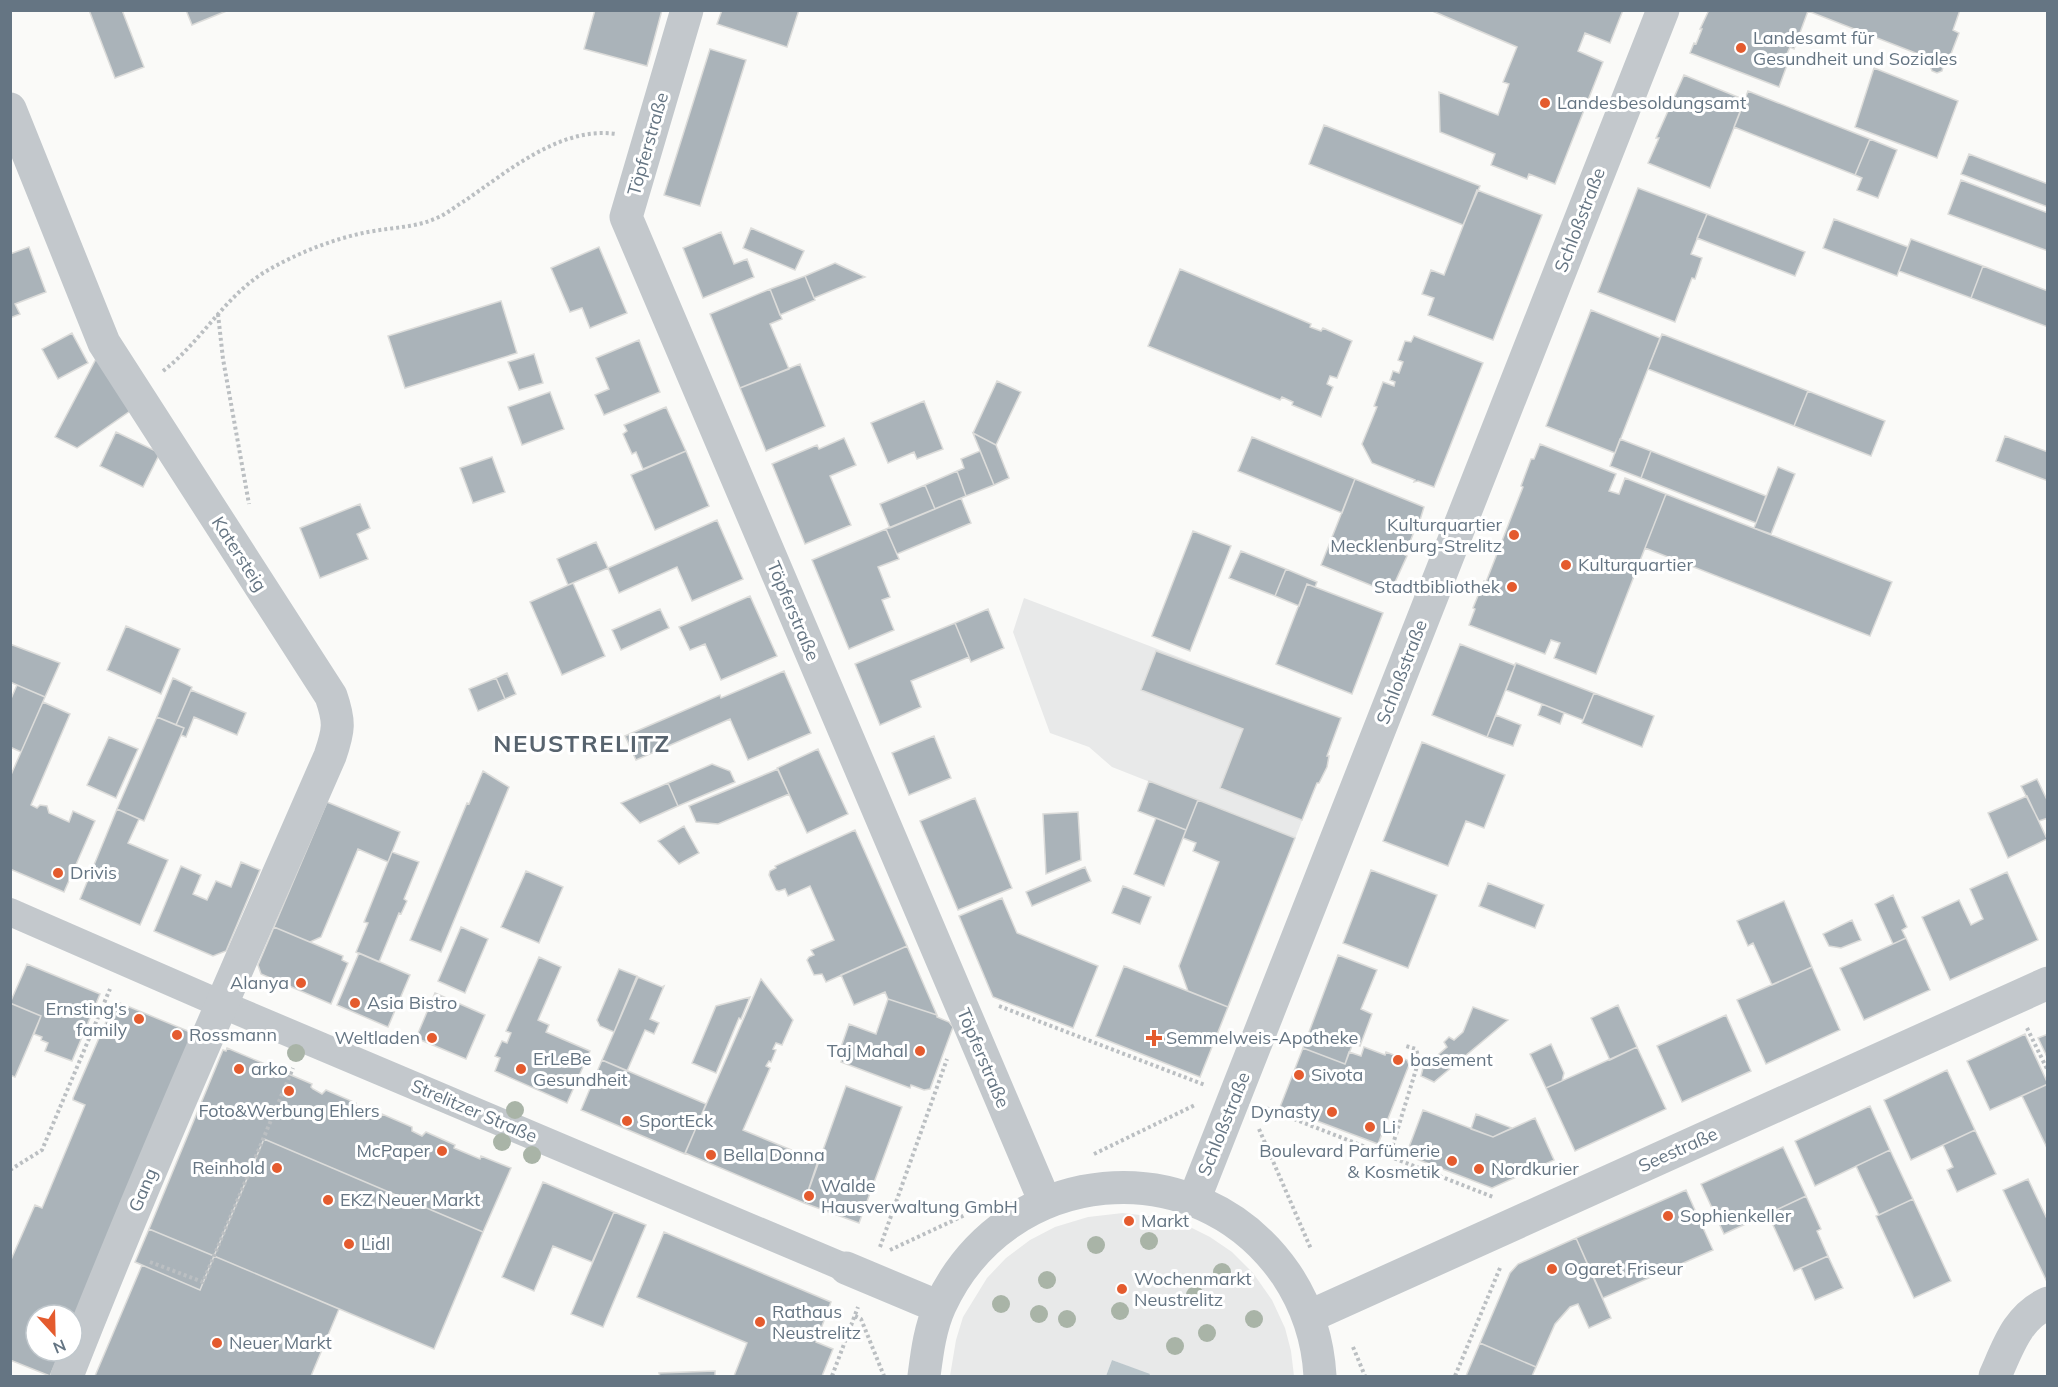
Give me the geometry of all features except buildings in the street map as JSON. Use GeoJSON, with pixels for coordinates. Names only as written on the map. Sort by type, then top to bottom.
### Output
{"type":"FeatureCollection","features":[{"type":"Feature","properties":{"kind":"street","name":"Töpferstraße"},"geometry":{"type":"LineString","coordinates":[[687,10],[626,217],[1045,1202]]}},
{"type":"Feature","properties":{"kind":"street","name":"Schloßstraße"},"geometry":{"type":"LineString","coordinates":[[1194,1200],[1663,10]]}},
{"type":"Feature","properties":{"kind":"street","name":"Katersteig"},"geometry":{"type":"LineString","coordinates":[[10,109],[104,343],[331,696],[338,718],[336,738],[330,756],[221,1004]]}},
{"type":"Feature","properties":{"kind":"street","name":"Strelitzer Straße"},"geometry":{"type":"LineString","coordinates":[[10,912],[221,1004],[939,1308]]}},
{"type":"Feature","properties":{"kind":"street","name":"Seestraße"},"geometry":{"type":"LineString","coordinates":[[1308,1317],[2048,982]]}},
{"type":"Feature","properties":{"kind":"street","name":"Gang"},"geometry":{"type":"LineString","coordinates":[[67,1377],[99,1294],[221,1004]]}},
{"type":"Feature","properties":{"kind":"street"},"geometry":{"type":"LineString","coordinates":[[924,1377],[928,1342],[939,1308],[960,1272],[993,1234],[1018,1216],[1045,1202],[1081,1191],[1119,1187],[1157,1190],[1194,1200],[1224,1215],[1252,1235],[1275,1259],[1294,1287],[1308,1317],[1316,1345],[1320,1377]]}},
{"type":"Feature","properties":{"kind":"street"},"geometry":{"type":"LineString","coordinates":[[1995,1377],[2015,1331],[2035,1309],[2048,1303]]}},
{"type":"Feature","properties":{"kind":"path"},"geometry":{"type":"LineString","coordinates":[[136,392],[178,360],[218,313],[262,274],[310,249],[368,232],[412,227],[440,217],[545,150],[566,140],[597,132],[614,134]]}},
{"type":"Feature","properties":{"kind":"path"},"geometry":{"type":"LineString","coordinates":[[218,313],[250,511]]}},
{"type":"Feature","properties":{"kind":"path"},"geometry":{"type":"LineString","coordinates":[[10,1170],[42,1150],[122,961]]}},
{"type":"Feature","properties":{"kind":"path"},"geometry":{"type":"LineString","coordinates":[[2013,999],[2048,1071]]}},
{"type":"Feature","properties":{"kind":"path"},"geometry":{"type":"LineString","coordinates":[[972,1212],[887,1251],[879,1249],[957,1032],[966,1017],[984,1000],[1208,1086],[1234,1099],[1498,1198],[1510,1226]]}},
{"type":"Feature","properties":{"kind":"path"},"geometry":{"type":"LineString","coordinates":[[1389,1157],[1419,1060],[1416,1049],[1407,1046]]}},
{"type":"Feature","properties":{"kind":"path"},"geometry":{"type":"LineString","coordinates":[[151,1263],[203,1282],[290,1075]]}},
{"type":"Feature","properties":{"kind":"path"},"geometry":{"type":"LineString","coordinates":[[1234,1099],[1256,1121],[1313,1253]]}},
{"type":"Feature","properties":{"kind":"path"},"geometry":{"type":"LineString","coordinates":[[1088,1157],[1202,1102]]}},
{"type":"Feature","properties":{"kind":"path"},"geometry":{"type":"LineString","coordinates":[[1455,1377],[1501,1266]]}},
{"type":"Feature","properties":{"kind":"path"},"geometry":{"type":"LineString","coordinates":[[832,1377],[855,1316],[857,1273]]}},
{"type":"Feature","properties":{"kind":"path"},"geometry":{"type":"LineString","coordinates":[[855,1316],[861,1319],[884,1377]]}},
{"type":"Feature","properties":{"kind":"shaded area"},"geometry":{"type":"Polygon","coordinates":[[[1024,598],[1341,719],[1295,839],[1112,767],[1089,747],[1050,733],[1013,632],[1024,598]]]}},
{"type":"Feature","properties":{"kind":"shaded area","name":"Wochenmarkt Neustrelitz"},"geometry":{"type":"Polygon","coordinates":[[[1123,1213],[1157,1217],[1184,1224],[1210,1237],[1232,1252],[1253,1273],[1272,1300],[1285,1328],[1294,1376],[1149,1376],[1112,1360],[1106,1376],[950,1376],[956,1340],[963,1317],[987,1278],[1006,1258],[1030,1240],[1055,1227],[1088,1217],[1123,1213]]]}},
{"type":"Feature","properties":{"kind":"shaded area"},"geometry":{"type":"Polygon","coordinates":[[[1112,1360],[1150,1374],[1149,1376],[1106,1376],[1112,1360]]]}},
{"type":"Feature","properties":{"kind":"place","name":"Landesamt für Gesundheit und Soziales"},"geometry":{"type":"Point","coordinates":[1741,48]}},
{"type":"Feature","properties":{"kind":"place","name":"Landesbesoldungsamt"},"geometry":{"type":"Point","coordinates":[1545,103]}},
{"type":"Feature","properties":{"kind":"place","name":"Kulturquartier Mecklenburg-Strelitz"},"geometry":{"type":"Point","coordinates":[1514,535]}},
{"type":"Feature","properties":{"kind":"place","name":"Kulturquartier"},"geometry":{"type":"Point","coordinates":[1566,565]}},
{"type":"Feature","properties":{"kind":"place","name":"Stadtbibliothek"},"geometry":{"type":"Point","coordinates":[1512,587]}},
{"type":"Feature","properties":{"kind":"place","name":"Drivis"},"geometry":{"type":"Point","coordinates":[58,873]}},
{"type":"Feature","properties":{"kind":"place","name":"Alanya"},"geometry":{"type":"Point","coordinates":[301,983]}},
{"type":"Feature","properties":{"kind":"place","name":"Asia Bistro"},"geometry":{"type":"Point","coordinates":[355,1003]}},
{"type":"Feature","properties":{"kind":"place","name":"Ernsting's family"},"geometry":{"type":"Point","coordinates":[139,1019]}},
{"type":"Feature","properties":{"kind":"place","name":"Rossmann"},"geometry":{"type":"Point","coordinates":[177,1035]}},
{"type":"Feature","properties":{"kind":"place","name":"Weltladen"},"geometry":{"type":"Point","coordinates":[432,1038]}},
{"type":"Feature","properties":{"kind":"place","name":"Semmelweis-Apotheke"},"geometry":{"type":"Point","coordinates":[1154,1038]}},
{"type":"Feature","properties":{"kind":"place","name":"Taj Mahal"},"geometry":{"type":"Point","coordinates":[920,1051]}},
{"type":"Feature","properties":{"kind":"place","name":"basement"},"geometry":{"type":"Point","coordinates":[1398,1060]}},
{"type":"Feature","properties":{"kind":"place","name":"arko"},"geometry":{"type":"Point","coordinates":[239,1069]}},
{"type":"Feature","properties":{"kind":"place","name":"ErLeBe Gesundheit"},"geometry":{"type":"Point","coordinates":[521,1069]}},
{"type":"Feature","properties":{"kind":"place","name":"Sivota"},"geometry":{"type":"Point","coordinates":[1299,1075]}},
{"type":"Feature","properties":{"kind":"place","name":"Foto&Werbung Ehlers"},"geometry":{"type":"Point","coordinates":[289,1091]}},
{"type":"Feature","properties":{"kind":"place","name":"Dynasty"},"geometry":{"type":"Point","coordinates":[1332,1112]}},
{"type":"Feature","properties":{"kind":"place","name":"SportEck"},"geometry":{"type":"Point","coordinates":[627,1121]}},
{"type":"Feature","properties":{"kind":"place","name":"Li"},"geometry":{"type":"Point","coordinates":[1370,1127]}},
{"type":"Feature","properties":{"kind":"place","name":"McPaper"},"geometry":{"type":"Point","coordinates":[442,1151]}},
{"type":"Feature","properties":{"kind":"place","name":"Bella Donna"},"geometry":{"type":"Point","coordinates":[711,1155]}},
{"type":"Feature","properties":{"kind":"place","name":"Boulevard Parfümerie & Kosmetik"},"geometry":{"type":"Point","coordinates":[1452,1161]}},
{"type":"Feature","properties":{"kind":"place","name":"Reinhold"},"geometry":{"type":"Point","coordinates":[277,1168]}},
{"type":"Feature","properties":{"kind":"place","name":"Nordkurier"},"geometry":{"type":"Point","coordinates":[1479,1169]}},
{"type":"Feature","properties":{"kind":"place","name":"Walde Hausverwaltung GmbH"},"geometry":{"type":"Point","coordinates":[809,1196]}},
{"type":"Feature","properties":{"kind":"place","name":"EKZ Neuer Markt"},"geometry":{"type":"Point","coordinates":[328,1200]}},
{"type":"Feature","properties":{"kind":"place","name":"Sophienkeller"},"geometry":{"type":"Point","coordinates":[1668,1216]}},
{"type":"Feature","properties":{"kind":"place","name":"Markt"},"geometry":{"type":"Point","coordinates":[1129,1221]}},
{"type":"Feature","properties":{"kind":"place","name":"Lidl"},"geometry":{"type":"Point","coordinates":[349,1244]}},
{"type":"Feature","properties":{"kind":"place","name":"Ogaret Friseur"},"geometry":{"type":"Point","coordinates":[1552,1269]}},
{"type":"Feature","properties":{"kind":"place","name":"Wochenmarkt Neustrelitz"},"geometry":{"type":"Point","coordinates":[1122,1289]}},
{"type":"Feature","properties":{"kind":"place","name":"Rathaus Neustrelitz"},"geometry":{"type":"Point","coordinates":[760,1322]}},
{"type":"Feature","properties":{"kind":"place","name":"Neuer Markt"},"geometry":{"type":"Point","coordinates":[217,1343]}},
{"type":"Feature","properties":{"kind":"district","name":"NEUSTRELITZ"},"geometry":{"type":"Point","coordinates":[582,744]}}]}
